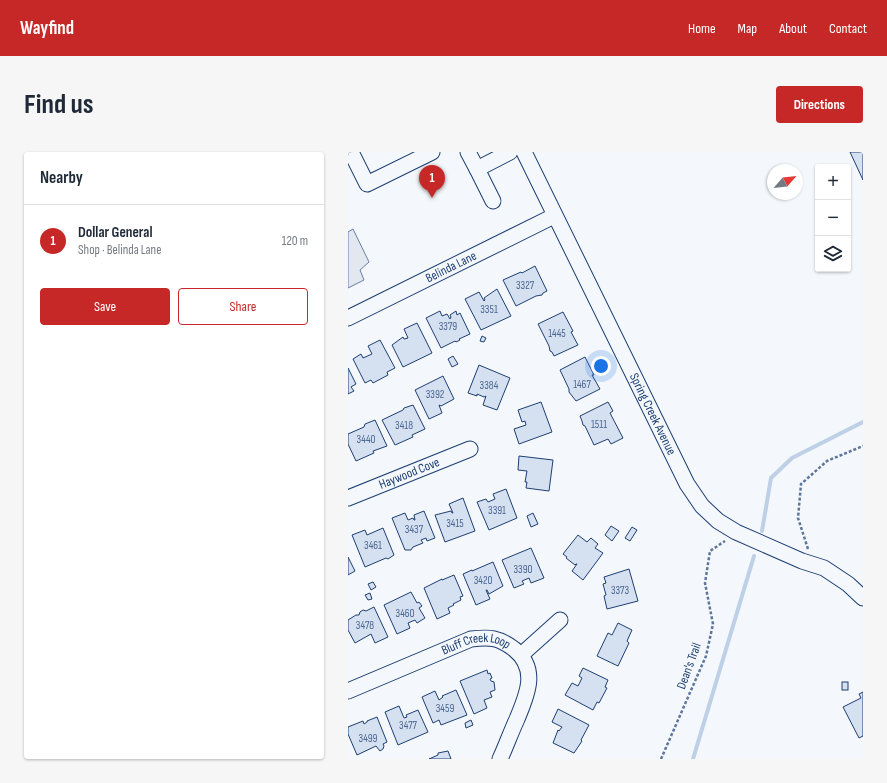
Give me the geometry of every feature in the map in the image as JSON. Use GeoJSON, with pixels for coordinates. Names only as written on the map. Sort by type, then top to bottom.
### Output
{"type":"FeatureCollection","features":[{"type":"Feature","properties":{"kind":"street"},"geometry":{"type":"LineString","coordinates":[[351,152],[367,184],[432,152]]}},
{"type":"Feature","properties":{"kind":"street"},"geometry":{"type":"LineString","coordinates":[[468,152],[493,201]]}},
{"type":"Feature","properties":{"kind":"street"},"geometry":{"type":"LineString","coordinates":[[477,169],[510,152]]}},
{"type":"Feature","properties":{"kind":"street","name":"Spring Creek Avenue"},"geometry":{"type":"LineString","coordinates":[[524,152],[554,216],[687,484],[702,506],[718,521],[736,532],[802,561],[824,568],[848,584],[863,598]]}},
{"type":"Feature","properties":{"kind":"street","name":"Belinda Lane"},"geometry":{"type":"LineString","coordinates":[[348,318],[554,216]]}},
{"type":"Feature","properties":{"kind":"street","name":"Haywood Cove"},"geometry":{"type":"LineString","coordinates":[[348,498],[470,449]]}},
{"type":"Feature","properties":{"kind":"street"},"geometry":{"type":"LineString","coordinates":[[521,655],[560,620]]}},
{"type":"Feature","properties":{"kind":"street","name":"Bluff Creek Loop"},"geometry":{"type":"LineString","coordinates":[[348,691],[470,639],[489,637],[505,643],[521,655],[529,674],[528,692],[500,759]]}},
{"type":"Feature","properties":{"kind":"path"},"geometry":{"type":"LineString","coordinates":[[808,550],[798,518],[801,484],[827,462],[863,446]]}},
{"type":"Feature","properties":{"kind":"path","name":"Dean's Trail"},"geometry":{"type":"LineString","coordinates":[[661,759],[706,656],[713,624],[705,584],[710,551],[724,541],[732,544]]}},
{"type":"Feature","properties":{"kind":"shaded area"},"geometry":{"type":"Polygon","coordinates":[[[353,229],[369,262],[360,270],[364,280],[348,288],[348,232],[353,229]]]}},
{"type":"Feature","properties":{"kind":"building"},"geometry":{"type":"Polygon","coordinates":[[[850,152],[863,152],[863,180],[850,152]]]}},
{"type":"Feature","properties":{"kind":"building"},"geometry":{"type":"Polygon","coordinates":[[[535,266],[547,291],[542,295],[536,296],[516,306],[503,280],[521,272],[522,273],[535,266]]]}},
{"type":"Feature","properties":{"kind":"building"},"geometry":{"type":"Polygon","coordinates":[[[497,289],[511,316],[481,330],[465,299],[479,292],[484,301],[484,298],[497,289]]]}},
{"type":"Feature","properties":{"kind":"building"},"geometry":{"type":"Polygon","coordinates":[[[440,311],[442,316],[447,314],[450,319],[450,315],[456,311],[457,315],[460,313],[470,334],[441,348],[426,318],[440,311]]]}},
{"type":"Feature","properties":{"kind":"building"},"geometry":{"type":"Polygon","coordinates":[[[563,312],[573,331],[571,332],[578,345],[554,356],[550,351],[538,324],[563,312]]]}},
{"type":"Feature","properties":{"kind":"building"},"geometry":{"type":"Polygon","coordinates":[[[417,323],[432,353],[403,367],[392,345],[403,337],[404,339],[408,338],[404,329],[417,323]]]}},
{"type":"Feature","properties":{"kind":"building"},"geometry":{"type":"Polygon","coordinates":[[[482,336],[486,338],[484,342],[480,341],[482,336]]]}},
{"type":"Feature","properties":{"kind":"building"},"geometry":{"type":"Polygon","coordinates":[[[380,340],[395,368],[387,372],[388,375],[373,383],[371,380],[365,383],[353,359],[361,354],[363,358],[372,354],[368,346],[380,340]]]}},
{"type":"Feature","properties":{"kind":"building"},"geometry":{"type":"Polygon","coordinates":[[[453,356],[458,364],[452,367],[448,359],[453,356]]]}},
{"type":"Feature","properties":{"kind":"building"},"geometry":{"type":"Polygon","coordinates":[[[585,357],[594,375],[592,375],[600,389],[576,401],[569,392],[560,370],[585,357]]]}},
{"type":"Feature","properties":{"kind":"building"},"geometry":{"type":"Polygon","coordinates":[[[479,365],[510,378],[497,410],[483,405],[486,396],[484,397],[477,394],[477,396],[468,393],[479,365]]]}},
{"type":"Feature","properties":{"kind":"building"},"geometry":{"type":"Polygon","coordinates":[[[348,368],[356,384],[351,387],[354,391],[348,394],[348,368]]]}},
{"type":"Feature","properties":{"kind":"building"},"geometry":{"type":"Polygon","coordinates":[[[443,376],[454,399],[441,406],[439,405],[442,413],[429,419],[415,390],[443,376]]]}},
{"type":"Feature","properties":{"kind":"building"},"geometry":{"type":"Polygon","coordinates":[[[541,402],[552,432],[519,444],[514,429],[526,425],[525,421],[522,422],[518,410],[541,402]]]}},
{"type":"Feature","properties":{"kind":"building"},"geometry":{"type":"Polygon","coordinates":[[[608,402],[613,411],[610,413],[623,438],[611,444],[608,439],[594,445],[585,426],[583,425],[580,416],[608,402]]]}},
{"type":"Feature","properties":{"kind":"building"},"geometry":{"type":"Polygon","coordinates":[[[413,405],[425,429],[412,435],[413,437],[395,445],[382,420],[403,410],[404,408],[413,405]]]}},
{"type":"Feature","properties":{"kind":"building"},"geometry":{"type":"Polygon","coordinates":[[[375,420],[387,446],[373,451],[374,453],[356,461],[348,444],[348,434],[375,420]]]}},
{"type":"Feature","properties":{"kind":"building"},"geometry":{"type":"Polygon","coordinates":[[[519,456],[553,460],[549,491],[526,488],[527,482],[525,482],[527,471],[518,470],[519,456]]]}},
{"type":"Feature","properties":{"kind":"building"},"geometry":{"type":"Polygon","coordinates":[[[506,489],[517,518],[489,530],[477,502],[486,499],[488,502],[495,499],[493,494],[506,489]]]}},
{"type":"Feature","properties":{"kind":"building"},"geometry":{"type":"Polygon","coordinates":[[[463,498],[475,531],[445,542],[435,515],[451,511],[453,513],[449,504],[463,498]]]}},
{"type":"Feature","properties":{"kind":"building"},"geometry":{"type":"Polygon","coordinates":[[[424,511],[435,538],[427,541],[426,538],[421,540],[423,543],[413,547],[411,550],[405,550],[392,518],[405,513],[408,520],[413,518],[415,520],[414,515],[424,511]]]}},
{"type":"Feature","properties":{"kind":"building"},"geometry":{"type":"Polygon","coordinates":[[[533,513],[538,524],[531,527],[527,516],[533,513]]]}},
{"type":"Feature","properties":{"kind":"building"},"geometry":{"type":"Polygon","coordinates":[[[611,526],[619,531],[612,541],[605,535],[611,526]]]}},
{"type":"Feature","properties":{"kind":"building"},"geometry":{"type":"Polygon","coordinates":[[[632,527],[637,530],[630,541],[625,538],[632,527]]]}},
{"type":"Feature","properties":{"kind":"building"},"geometry":{"type":"Polygon","coordinates":[[[383,528],[394,555],[388,559],[386,558],[365,567],[352,535],[365,530],[367,535],[383,528]]]}},
{"type":"Feature","properties":{"kind":"building"},"geometry":{"type":"Polygon","coordinates":[[[578,535],[587,542],[591,538],[598,544],[595,548],[603,553],[583,580],[572,571],[577,564],[575,565],[563,554],[578,535]]]}},
{"type":"Feature","properties":{"kind":"building"},"geometry":{"type":"Polygon","coordinates":[[[531,548],[544,578],[531,583],[529,578],[522,581],[524,584],[514,588],[502,560],[531,548]]]}},
{"type":"Feature","properties":{"kind":"building"},"geometry":{"type":"Polygon","coordinates":[[[348,557],[355,571],[348,575],[348,557]]]}},
{"type":"Feature","properties":{"kind":"building"},"geometry":{"type":"Polygon","coordinates":[[[493,562],[503,586],[489,594],[486,590],[490,599],[476,605],[463,574],[493,562]]]}},
{"type":"Feature","properties":{"kind":"building"},"geometry":{"type":"Polygon","coordinates":[[[629,569],[638,601],[607,609],[604,596],[606,595],[603,584],[606,583],[604,577],[629,569]]]}},
{"type":"Feature","properties":{"kind":"building"},"geometry":{"type":"Polygon","coordinates":[[[454,575],[463,596],[460,597],[461,600],[448,608],[450,613],[437,619],[424,588],[454,575]]]}},
{"type":"Feature","properties":{"kind":"building"},"geometry":{"type":"Polygon","coordinates":[[[373,582],[376,587],[371,590],[368,584],[373,582]]]}},
{"type":"Feature","properties":{"kind":"building"},"geometry":{"type":"Polygon","coordinates":[[[411,592],[417,603],[419,602],[422,606],[419,608],[425,618],[417,623],[415,620],[408,623],[410,628],[397,634],[384,605],[411,592]]]}},
{"type":"Feature","properties":{"kind":"building"},"geometry":{"type":"Polygon","coordinates":[[[370,593],[372,599],[368,600],[365,595],[370,593]]]}},
{"type":"Feature","properties":{"kind":"building"},"geometry":{"type":"Polygon","coordinates":[[[374,607],[388,637],[375,643],[371,634],[355,643],[348,630],[348,620],[356,615],[359,615],[363,610],[366,611],[374,607]]]}},
{"type":"Feature","properties":{"kind":"building"},"geometry":{"type":"Polygon","coordinates":[[[618,623],[632,630],[627,641],[629,643],[618,666],[597,656],[608,633],[612,635],[618,623]]]}},
{"type":"Feature","properties":{"kind":"building"},"geometry":{"type":"Polygon","coordinates":[[[583,668],[608,680],[605,687],[607,688],[599,703],[597,702],[593,710],[565,695],[572,683],[578,686],[582,678],[579,676],[583,668]]]}},
{"type":"Feature","properties":{"kind":"building"},"geometry":{"type":"Polygon","coordinates":[[[487,670],[488,674],[490,673],[492,678],[490,679],[491,681],[494,682],[495,690],[490,692],[492,697],[484,700],[487,708],[474,714],[460,681],[487,670]]]}},
{"type":"Feature","properties":{"kind":"building"},"geometry":{"type":"Polygon","coordinates":[[[842,682],[848,682],[848,690],[842,690],[842,682]]]}},
{"type":"Feature","properties":{"kind":"building"},"geometry":{"type":"Polygon","coordinates":[[[456,690],[467,715],[441,725],[439,720],[433,723],[422,697],[435,691],[439,700],[443,697],[442,696],[456,690]]]}},
{"type":"Feature","properties":{"kind":"building"},"geometry":{"type":"Polygon","coordinates":[[[863,692],[863,736],[859,738],[843,707],[861,698],[859,694],[863,692]]]}},
{"type":"Feature","properties":{"kind":"building"},"geometry":{"type":"Polygon","coordinates":[[[399,706],[404,718],[407,717],[406,715],[418,710],[428,732],[398,745],[385,712],[399,706]]]}},
{"type":"Feature","properties":{"kind":"building"},"geometry":{"type":"Polygon","coordinates":[[[558,709],[589,725],[581,740],[582,741],[574,753],[553,743],[558,730],[559,731],[562,727],[552,722],[558,709]]]}},
{"type":"Feature","properties":{"kind":"building"},"geometry":{"type":"Polygon","coordinates":[[[377,717],[387,742],[383,744],[383,749],[380,751],[376,746],[357,755],[348,734],[348,727],[363,721],[364,724],[367,721],[377,717]]]}},
{"type":"Feature","properties":{"kind":"building"},"geometry":{"type":"Polygon","coordinates":[[[471,720],[473,725],[466,728],[465,723],[471,720]]]}},
{"type":"Feature","properties":{"kind":"building"},"geometry":{"type":"Polygon","coordinates":[[[448,751],[451,759],[429,759],[438,755],[438,753],[448,751]]]}},
{"type":"Feature","properties":{"kind":"waterway"},"geometry":{"type":"LineString","coordinates":[[762,531],[771,478],[792,458],[863,422]]}},
{"type":"Feature","properties":{"kind":"waterway"},"geometry":{"type":"LineString","coordinates":[[693,759],[754,556]]}},
{"type":"Feature","properties":{"kind":"place","name":"Dollar General"},"geometry":{"type":"Point","coordinates":[432,198]}}]}
